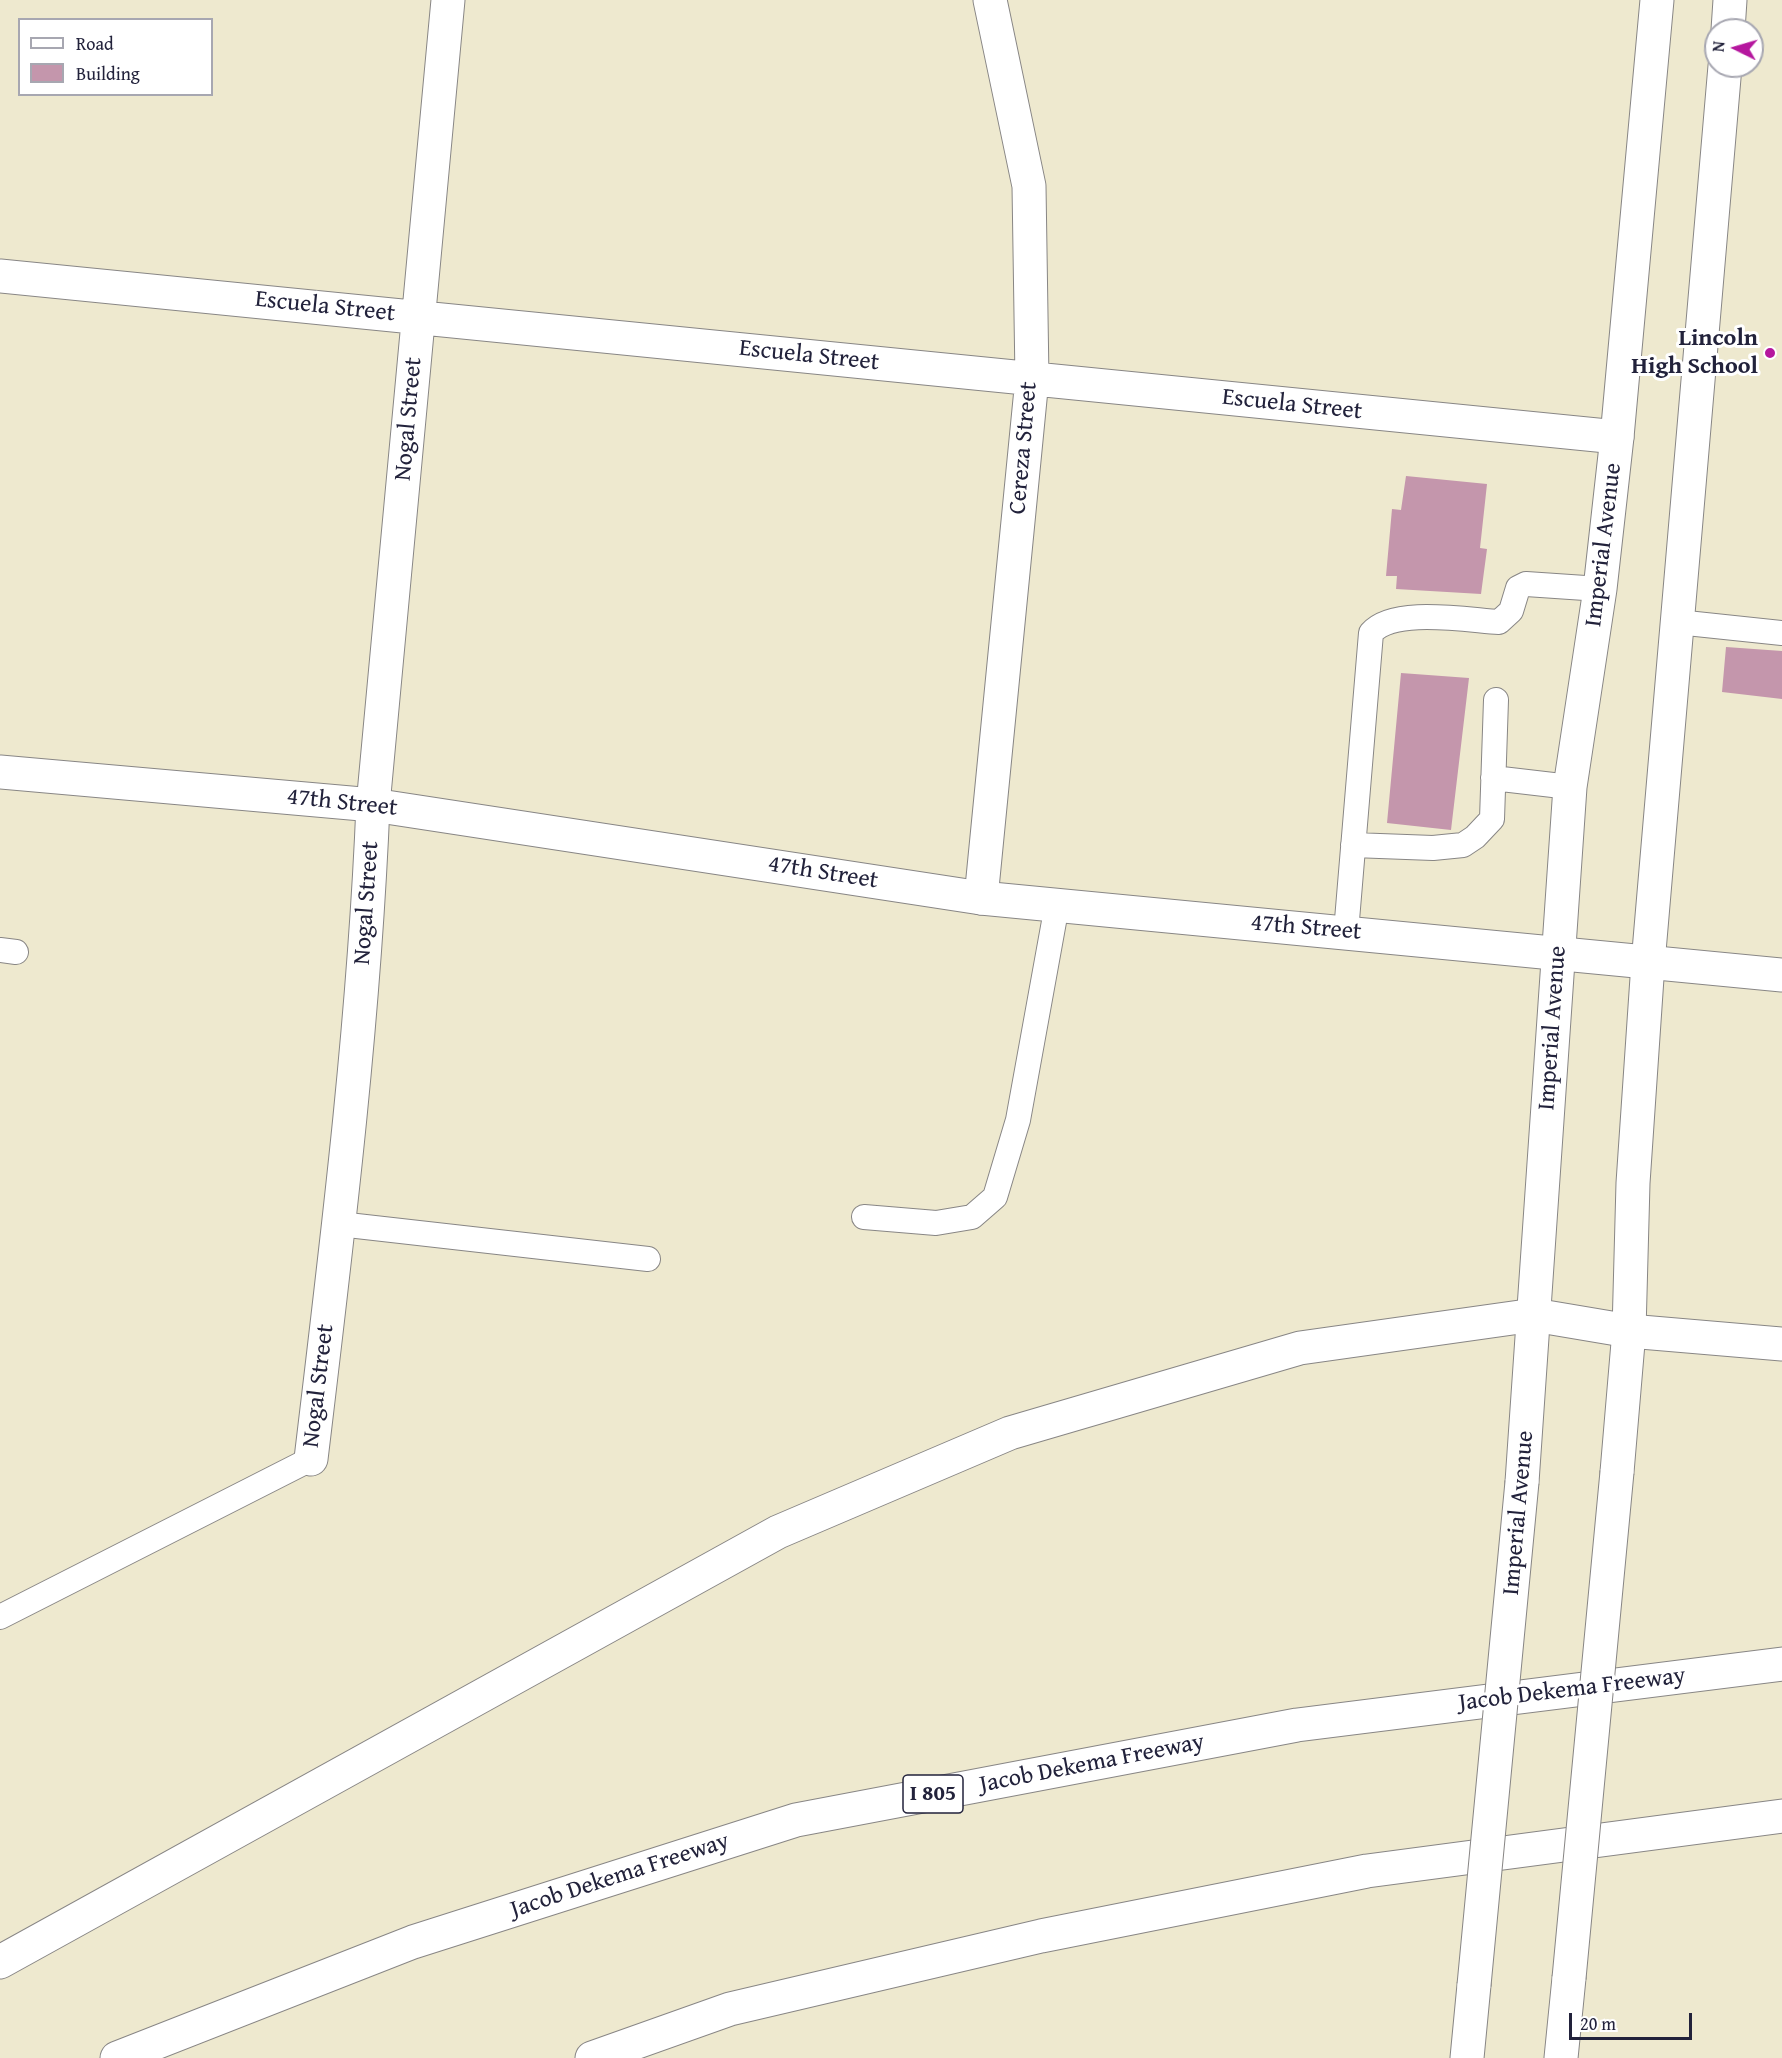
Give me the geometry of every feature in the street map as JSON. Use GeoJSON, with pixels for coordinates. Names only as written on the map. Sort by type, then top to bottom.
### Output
{"type":"FeatureCollection","features":[{"type":"Feature","properties":{"kind":"main road","name":"Nogal Street"},"geometry":{"type":"LineString","coordinates":[[310,1459],[339,1224],[369,907],[373,805],[448,0]]}},
{"type":"Feature","properties":{"kind":"main road","name":"Cereza Street"},"geometry":{"type":"LineString","coordinates":[[981,898],[1032,379],[1029,186],[990,0]]}},
{"type":"Feature","properties":{"kind":"main road","name":"Imperial Avenue"},"geometry":{"type":"LineString","coordinates":[[1467,2058],[1522,1482],[1570,787],[1600,589],[1617,437],[1657,0]]}},
{"type":"Feature","properties":{"kind":"main road"},"geometry":{"type":"LineString","coordinates":[[1729,18],[1730,0]]}},
{"type":"Feature","properties":{"kind":"main road"},"geometry":{"type":"LineString","coordinates":[[1561,2058],[1629,1331],[1633,1183],[1648,963],[1724,78]]}},
{"type":"Feature","properties":{"kind":"main road","name":"Escuela Street"},"geometry":{"type":"LineString","coordinates":[[0,276],[1617,437]]}},
{"type":"Feature","properties":{"kind":"main road","name":"47th Street"},"geometry":{"type":"LineString","coordinates":[[0,772],[373,805],[981,898],[1782,975]]}},
{"type":"Feature","properties":{"kind":"main road"},"geometry":{"type":"LineString","coordinates":[[0,1962],[778,1532],[1010,1433],[1300,1348],[1534,1315],[1629,1331],[1782,1344]]}},
{"type":"Feature","properties":{"kind":"main road","name":"Jacob Dekema Freeway"},"geometry":{"type":"LineString","coordinates":[[117,2058],[413,1942],[796,1820],[1297,1725],[1782,1664]]}},
{"type":"Feature","properties":{"kind":"main road"},"geometry":{"type":"LineString","coordinates":[[592,2058],[730,2009],[1052,1933],[1367,1871],[1782,1816]]}},
{"type":"Feature","properties":{"kind":"lane"},"geometry":{"type":"LineString","coordinates":[[1346,932],[1371,633],[1378,624],[1404,617],[1499,622],[1511,611],[1518,588],[1526,584],[1600,589]]}},
{"type":"Feature","properties":{"kind":"lane"},"geometry":{"type":"LineString","coordinates":[[1677,622],[1782,633]]}},
{"type":"Feature","properties":{"kind":"lane"},"geometry":{"type":"LineString","coordinates":[[1353,845],[1433,848],[1463,844],[1475,837],[1492,819],[1496,700]]}},
{"type":"Feature","properties":{"kind":"lane"},"geometry":{"type":"LineString","coordinates":[[1493,778],[1570,787]]}},
{"type":"Feature","properties":{"kind":"lane"},"geometry":{"type":"LineString","coordinates":[[864,1217],[936,1223],[972,1217],[995,1197],[1018,1120],[1057,905]]}},
{"type":"Feature","properties":{"kind":"lane"},"geometry":{"type":"LineString","coordinates":[[339,1224],[648,1259]]}},
{"type":"Feature","properties":{"kind":"lane","name":"Nogal Street"},"geometry":{"type":"LineString","coordinates":[[0,1617],[310,1459]]}},
{"type":"Feature","properties":{"kind":"building"},"geometry":{"type":"Polygon","coordinates":[[[1406,476],[1487,484],[1480,548],[1487,549],[1481,594],[1396,589],[1397,576],[1386,576],[1392,509],[1401,510],[1406,476]]]}},
{"type":"Feature","properties":{"kind":"building"},"geometry":{"type":"Polygon","coordinates":[[[1726,647],[1782,651],[1782,699],[1722,692],[1726,647]]]}},
{"type":"Feature","properties":{"kind":"building"},"geometry":{"type":"Polygon","coordinates":[[[1401,673],[1469,678],[1451,830],[1387,823],[1401,673]]]}},
{"type":"Feature","properties":{"kind":"place","name":"Lincoln High School"},"geometry":{"type":"Point","coordinates":[1770,353]}}]}
